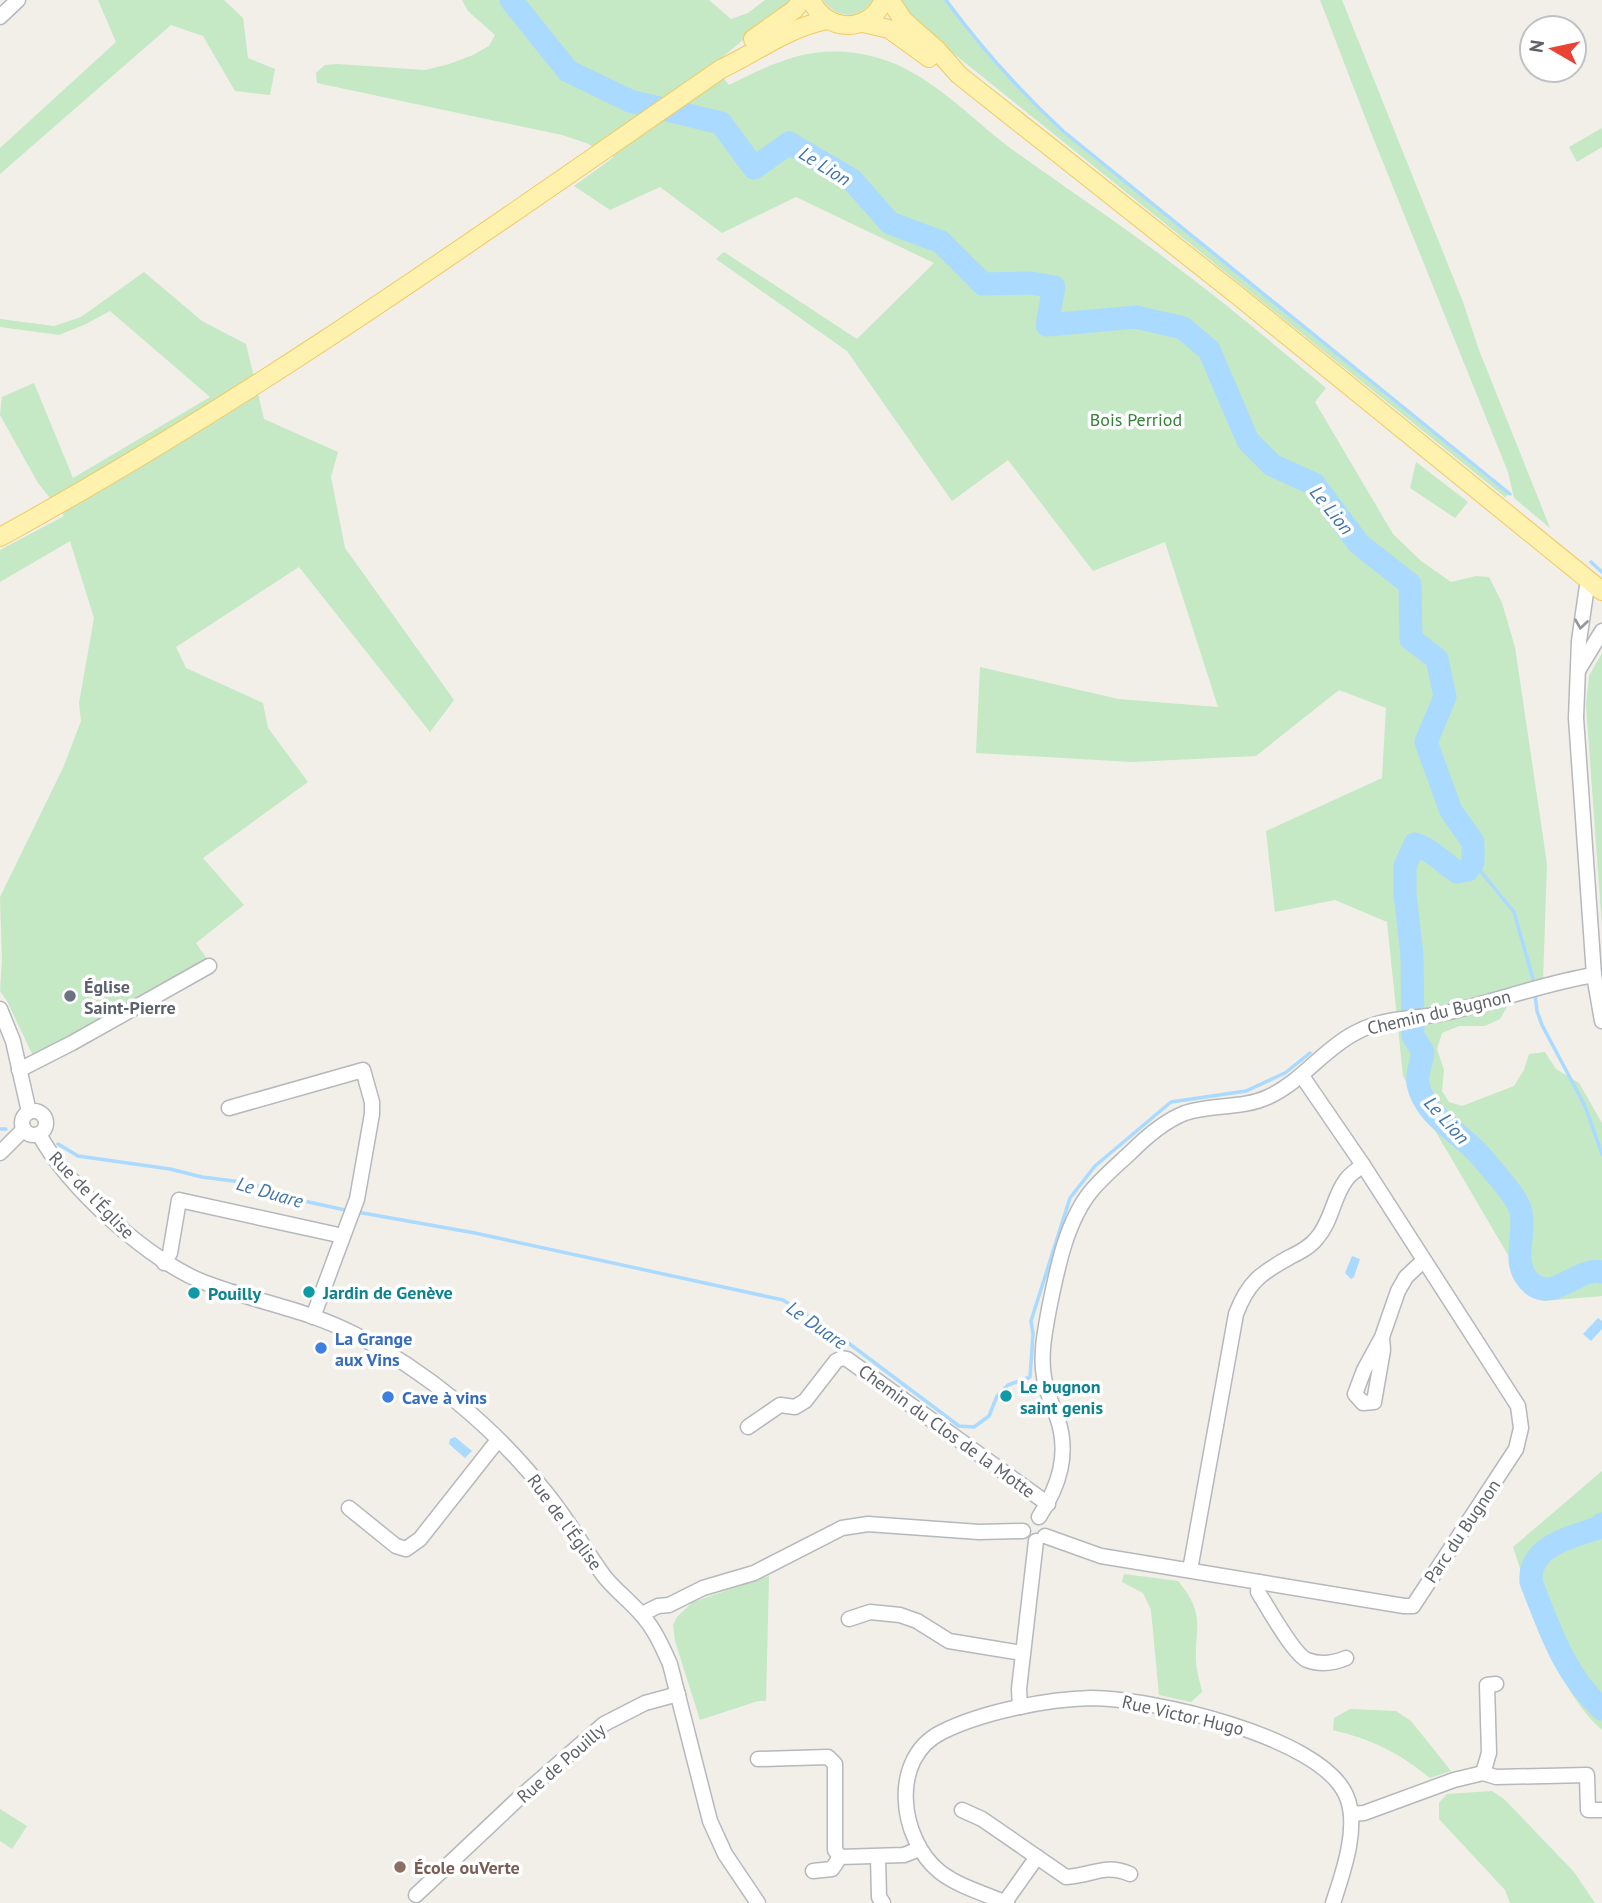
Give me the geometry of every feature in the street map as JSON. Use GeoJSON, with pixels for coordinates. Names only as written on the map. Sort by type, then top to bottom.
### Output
{"type":"FeatureCollection","features":[{"type":"Feature","properties":{"kind":"main road"},"geometry":{"type":"LineString","coordinates":[[721,69],[744,45],[794,10],[802,0]]}},
{"type":"Feature","properties":{"kind":"main road"},"geometry":{"type":"LineString","coordinates":[[811,0],[816,10],[827,20],[845,26],[863,23],[889,29],[930,59],[959,75],[1242,299],[1602,591]]}},
{"type":"Feature","properties":{"kind":"main road"},"geometry":{"type":"LineString","coordinates":[[863,23],[877,13],[884,0]]}},
{"type":"Feature","properties":{"kind":"main road"},"geometry":{"type":"LineString","coordinates":[[890,0],[903,19],[936,49],[959,75]]}},
{"type":"Feature","properties":{"kind":"main road"},"geometry":{"type":"LineString","coordinates":[[0,537],[99,481],[273,375],[721,69],[750,55],[780,35],[807,24],[827,20]]}},
{"type":"Feature","properties":{"kind":"street"},"geometry":{"type":"LineString","coordinates":[[0,17],[18,0]]}},
{"type":"Feature","properties":{"kind":"street"},"geometry":{"type":"LineString","coordinates":[[1587,579],[1579,641],[1576,718],[1594,975],[1602,1021]]}},
{"type":"Feature","properties":{"kind":"street"},"geometry":{"type":"LineString","coordinates":[[1578,670],[1602,631]]}},
{"type":"Feature","properties":{"kind":"street"},"geometry":{"type":"LineString","coordinates":[[19,1070],[209,966]]}},
{"type":"Feature","properties":{"kind":"street","name":"Chemin du Bugnon"},"geometry":{"type":"LineString","coordinates":[[1023,1531],[1027,1520],[1039,1517],[1048,1504],[1062,1468],[1061,1431],[1043,1376],[1045,1330],[1058,1271],[1081,1205],[1104,1178],[1166,1122],[1186,1112],[1245,1104],[1267,1098],[1302,1076],[1332,1048],[1352,1034],[1398,1018],[1429,1015],[1594,975]]}},
{"type":"Feature","properties":{"kind":"street"},"geometry":{"type":"LineString","coordinates":[[0,1009],[13,1041],[29,1112]]}},
{"type":"Feature","properties":{"kind":"street"},"geometry":{"type":"LineString","coordinates":[[229,1108],[363,1070],[372,1102],[372,1114],[356,1199],[313,1317]]}},
{"type":"Feature","properties":{"kind":"street","name":"Parc du Bugnon"},"geometry":{"type":"LineString","coordinates":[[1041,1539],[1101,1556],[1413,1606],[1516,1449],[1521,1428],[1518,1406],[1363,1165],[1302,1076]]}},
{"type":"Feature","properties":{"kind":"street"},"geometry":{"type":"LineString","coordinates":[[38,1111],[45,1117],[46,1125],[39,1134],[31,1134],[24,1129],[23,1118],[29,1112],[38,1111]]}},
{"type":"Feature","properties":{"kind":"street"},"geometry":{"type":"LineString","coordinates":[[0,1153],[24,1129]]}},
{"type":"Feature","properties":{"kind":"street","name":"Rue de l'Église"},"geometry":{"type":"LineString","coordinates":[[39,1134],[54,1159],[87,1194],[128,1234],[164,1263],[207,1284],[313,1317],[356,1334],[459,1405],[498,1440],[544,1490],[607,1580],[642,1614],[654,1630],[670,1664],[677,1694]]}},
{"type":"Feature","properties":{"kind":"street"},"geometry":{"type":"LineString","coordinates":[[1190,1570],[1236,1314],[1242,1299],[1260,1274],[1302,1251],[1317,1239],[1328,1223],[1337,1196],[1347,1179],[1363,1165]]}},
{"type":"Feature","properties":{"kind":"street"},"geometry":{"type":"LineString","coordinates":[[164,1263],[170,1253],[179,1200],[343,1236]]}},
{"type":"Feature","properties":{"kind":"street"},"geometry":{"type":"LineString","coordinates":[[1382,1337],[1398,1291],[1406,1277],[1424,1260]]}},
{"type":"Feature","properties":{"kind":"street","name":"Chemin du Clos de la Motte"},"geometry":{"type":"LineString","coordinates":[[748,1427],[780,1405],[795,1407],[806,1401],[836,1361],[847,1359],[1048,1504]]}},
{"type":"Feature","properties":{"kind":"street"},"geometry":{"type":"LineString","coordinates":[[349,1508],[396,1546],[406,1549],[420,1539],[498,1440]]}},
{"type":"Feature","properties":{"kind":"street"},"geometry":{"type":"LineString","coordinates":[[1020,1707],[1018,1689],[1022,1653],[1041,1539],[1046,1525],[1039,1517]]}},
{"type":"Feature","properties":{"kind":"street"},"geometry":{"type":"LineString","coordinates":[[642,1614],[658,1606],[669,1605],[703,1588],[754,1573],[842,1528],[868,1524],[978,1532],[1023,1531],[1025,1536],[1041,1539]]}},
{"type":"Feature","properties":{"kind":"street"},"geometry":{"type":"LineString","coordinates":[[1259,1582],[1258,1592],[1297,1651],[1306,1660],[1331,1663],[1346,1658]]}},
{"type":"Feature","properties":{"kind":"street"},"geometry":{"type":"LineString","coordinates":[[654,1630],[665,1618],[669,1605]]}},
{"type":"Feature","properties":{"kind":"street"},"geometry":{"type":"LineString","coordinates":[[849,1619],[870,1612],[900,1615],[917,1621],[949,1642],[1022,1653]]}},
{"type":"Feature","properties":{"kind":"street"},"geometry":{"type":"LineString","coordinates":[[1483,1773],[1489,1753],[1487,1685],[1496,1684]]}},
{"type":"Feature","properties":{"kind":"street"},"geometry":{"type":"LineString","coordinates":[[677,1694],[709,1821],[725,1854],[758,1903]]}},
{"type":"Feature","properties":{"kind":"street","name":"Rue de Pouilly"},"geometry":{"type":"LineString","coordinates":[[416,1895],[527,1791],[604,1724],[645,1703],[677,1694]]}},
{"type":"Feature","properties":{"kind":"street","name":"Rue Victor Hugo"},"geometry":{"type":"LineString","coordinates":[[1037,1857],[1001,1902],[941,1873],[919,1850],[909,1826],[906,1790],[911,1767],[922,1746],[940,1732],[1020,1707],[1087,1698],[1119,1700],[1192,1714],[1255,1732],[1304,1755],[1327,1771],[1346,1794],[1351,1814]]}},
{"type":"Feature","properties":{"kind":"street"},"geometry":{"type":"LineString","coordinates":[[758,1759],[828,1757],[835,1764],[835,1850],[840,1857]]}},
{"type":"Feature","properties":{"kind":"street"},"geometry":{"type":"LineString","coordinates":[[1333,1903],[1345,1862],[1351,1814],[1364,1813],[1454,1780],[1483,1773],[1496,1777],[1587,1775],[1588,1810],[1602,1810]]}},
{"type":"Feature","properties":{"kind":"street"},"geometry":{"type":"LineString","coordinates":[[962,1810],[982,1819],[1066,1877],[1079,1877],[1108,1868],[1130,1874]]}},
{"type":"Feature","properties":{"kind":"street"},"geometry":{"type":"LineString","coordinates":[[840,1857],[904,1855],[919,1850]]}},
{"type":"Feature","properties":{"kind":"street"},"geometry":{"type":"LineString","coordinates":[[813,1871],[832,1869],[840,1857]]}},
{"type":"Feature","properties":{"kind":"street"},"geometry":{"type":"LineString","coordinates":[[878,1857],[879,1897],[883,1903]]}},
{"type":"Feature","properties":{"kind":"green space"},"geometry":{"type":"Polygon","coordinates":[[[98,0],[224,0],[243,18],[248,58],[275,69],[270,95],[235,91],[203,36],[171,25],[0,174],[0,148],[116,42],[98,0]]]}},
{"type":"Feature","properties":{"kind":"green space","name":"Bois Perriod"},"geometry":{"type":"Polygon","coordinates":[[[462,0],[709,0],[731,19],[748,13],[765,0],[791,0],[713,65],[729,85],[782,61],[816,53],[854,53],[875,57],[913,73],[947,96],[1010,148],[1197,282],[1326,388],[1315,402],[1393,534],[1421,561],[1451,582],[1476,576],[1489,577],[1502,603],[1515,647],[1547,864],[1543,980],[1549,993],[1510,1002],[1500,1019],[1485,1026],[1459,1026],[1442,1033],[1437,1049],[1444,1070],[1442,1091],[1449,1102],[1462,1106],[1514,1086],[1524,1070],[1529,1054],[1545,1052],[1556,1069],[1579,1083],[1602,1123],[1602,1296],[1543,1301],[1528,1289],[1403,1076],[1387,922],[1335,900],[1275,912],[1266,831],[1382,778],[1386,708],[1339,690],[1256,756],[1132,762],[976,753],[980,667],[1118,699],[1218,707],[1165,542],[1093,571],[1008,460],[952,501],[847,351],[716,259],[724,252],[857,339],[934,263],[796,197],[722,233],[660,187],[610,210],[574,186],[614,157],[586,143],[562,135],[317,83],[316,73],[325,65],[425,70],[473,55],[489,46],[495,35],[468,11],[462,0]]]}},
{"type":"Feature","properties":{"kind":"green space"},"geometry":{"type":"Polygon","coordinates":[[[823,0],[873,0],[862,11],[848,15],[834,11],[823,0]]]}},
{"type":"Feature","properties":{"kind":"green space"},"geometry":{"type":"Polygon","coordinates":[[[900,0],[946,0],[1002,68],[1063,131],[1510,494],[1505,497],[928,33],[906,11],[900,0]]]}},
{"type":"Feature","properties":{"kind":"green space"},"geometry":{"type":"Polygon","coordinates":[[[1320,0],[1342,0],[1550,528],[1514,498],[1508,472],[1320,0]]]}},
{"type":"Feature","properties":{"kind":"green space"},"geometry":{"type":"Polygon","coordinates":[[[1602,128],[1602,147],[1577,162],[1569,147],[1602,128]]]}},
{"type":"Feature","properties":{"kind":"green space"},"geometry":{"type":"Polygon","coordinates":[[[144,272],[202,321],[246,344],[264,419],[338,452],[331,477],[345,548],[454,700],[430,732],[299,567],[176,647],[186,668],[263,703],[268,728],[308,782],[203,858],[244,905],[196,943],[207,959],[69,1041],[34,1058],[0,991],[0,897],[63,768],[81,721],[79,703],[94,618],[70,541],[0,582],[0,550],[64,516],[38,483],[0,415],[2,397],[34,383],[73,478],[210,397],[110,311],[59,335],[0,327],[0,319],[54,326],[81,317],[144,272]]]}},
{"type":"Feature","properties":{"kind":"green space"},"geometry":{"type":"Polygon","coordinates":[[[1416,462],[1468,502],[1455,518],[1410,488],[1416,462]]]}},
{"type":"Feature","properties":{"kind":"green space"},"geometry":{"type":"Polygon","coordinates":[[[1602,653],[1602,927],[1586,705],[1589,676],[1602,653]]]}},
{"type":"Feature","properties":{"kind":"green space"},"geometry":{"type":"Polygon","coordinates":[[[1602,1471],[1602,1730],[1571,1693],[1559,1670],[1537,1619],[1513,1547],[1602,1471]]]}},
{"type":"Feature","properties":{"kind":"green space"},"geometry":{"type":"Polygon","coordinates":[[[1124,1574],[1178,1581],[1188,1594],[1196,1615],[1197,1670],[1202,1692],[1191,1702],[1159,1695],[1151,1610],[1143,1593],[1122,1582],[1124,1574]]]}},
{"type":"Feature","properties":{"kind":"green space"},"geometry":{"type":"Polygon","coordinates":[[[769,1576],[766,1701],[758,1701],[700,1720],[675,1641],[673,1625],[677,1617],[693,1602],[769,1576]]]}},
{"type":"Feature","properties":{"kind":"green space"},"geometry":{"type":"Polygon","coordinates":[[[1350,1709],[1396,1711],[1411,1721],[1451,1771],[1430,1778],[1384,1748],[1333,1730],[1334,1718],[1350,1709]]]}},
{"type":"Feature","properties":{"kind":"green space"},"geometry":{"type":"Polygon","coordinates":[[[1492,1791],[1504,1799],[1574,1872],[1595,1903],[1510,1903],[1505,1890],[1439,1819],[1439,1803],[1447,1794],[1492,1791]]]}},
{"type":"Feature","properties":{"kind":"green space"},"geometry":{"type":"Polygon","coordinates":[[[0,1809],[27,1826],[12,1849],[0,1841],[0,1809]]]}},
{"type":"Feature","properties":{"kind":"water"},"geometry":{"type":"Polygon","coordinates":[[[1352,1256],[1360,1259],[1351,1279],[1345,1273],[1352,1256]]]}},
{"type":"Feature","properties":{"kind":"water"},"geometry":{"type":"Polygon","coordinates":[[[1598,1318],[1602,1321],[1602,1329],[1591,1341],[1583,1334],[1598,1318]]]}},
{"type":"Feature","properties":{"kind":"water"},"geometry":{"type":"Polygon","coordinates":[[[455,1437],[472,1451],[465,1458],[449,1444],[450,1439],[455,1437]]]}},
{"type":"Feature","properties":{"kind":"waterway","name":"Le Lion"},"geometry":{"type":"LineString","coordinates":[[511,0],[568,71],[630,101],[721,123],[754,168],[789,143],[852,180],[890,223],[941,242],[983,284],[1031,283],[1054,287],[1047,325],[1136,317],[1183,328],[1209,350],[1248,441],[1272,465],[1314,484],[1359,544],[1410,584],[1411,639],[1437,659],[1445,697],[1426,742],[1451,811],[1473,842],[1473,862],[1468,870],[1457,872],[1431,852],[1415,844],[1405,866],[1405,894],[1412,955],[1413,1036],[1423,1052],[1418,1084],[1426,1104],[1477,1152],[1517,1202],[1522,1223],[1521,1265],[1532,1284],[1549,1289],[1584,1274],[1602,1272]]}},
{"type":"Feature","properties":{"kind":"waterway"},"geometry":{"type":"LineString","coordinates":[[946,0],[1002,68],[1063,131],[1510,494]]}},
{"type":"Feature","properties":{"kind":"waterway"},"geometry":{"type":"LineString","coordinates":[[1591,562],[1602,572]]}},
{"type":"Feature","properties":{"kind":"waterway"},"geometry":{"type":"LineString","coordinates":[[1473,862],[1514,912],[1535,986]]}},
{"type":"Feature","properties":{"kind":"waterway"},"geometry":{"type":"LineString","coordinates":[[1535,994],[1542,1025],[1585,1106],[1602,1154]]}},
{"type":"Feature","properties":{"kind":"waterway"},"geometry":{"type":"LineString","coordinates":[[1402,1031],[1413,1036]]}},
{"type":"Feature","properties":{"kind":"waterway","name":"Le Duare"},"geometry":{"type":"LineString","coordinates":[[357,1212],[475,1233],[783,1300],[839,1336],[959,1426],[974,1427],[989,1416],[997,1396],[1008,1385],[1030,1377],[1033,1334],[1031,1321],[1070,1198],[1095,1166],[1171,1102],[1246,1091],[1285,1073],[1310,1053]]}},
{"type":"Feature","properties":{"kind":"waterway","name":"Le Duare"},"geometry":{"type":"LineString","coordinates":[[0,1129],[6,1129]]}},
{"type":"Feature","properties":{"kind":"waterway","name":"Le Duare"},"geometry":{"type":"LineString","coordinates":[[58,1144],[78,1156],[249,1183],[267,1193],[350,1211]]}},
{"type":"Feature","properties":{"kind":"waterway","name":"Le Lion"},"geometry":{"type":"LineString","coordinates":[[1602,1524],[1544,1551],[1536,1560],[1531,1582],[1567,1665],[1577,1681],[1602,1709]]}},
{"type":"Feature","properties":{"kind":"place","name":"Église Saint-Pierre"},"geometry":{"type":"Point","coordinates":[70,996]}},
{"type":"Feature","properties":{"kind":"place","name":"Jardin de Genève"},"geometry":{"type":"Point","coordinates":[309,1292]}},
{"type":"Feature","properties":{"kind":"place","name":"Pouilly"},"geometry":{"type":"Point","coordinates":[194,1293]}},
{"type":"Feature","properties":{"kind":"place","name":"La Grange aux Vins"},"geometry":{"type":"Point","coordinates":[321,1348]}},
{"type":"Feature","properties":{"kind":"place","name":"Le bugnon saint genis"},"geometry":{"type":"Point","coordinates":[1006,1396]}},
{"type":"Feature","properties":{"kind":"place","name":"Cave à vins"},"geometry":{"type":"Point","coordinates":[388,1397]}},
{"type":"Feature","properties":{"kind":"place","name":"École ouVerte"},"geometry":{"type":"Point","coordinates":[400,1867]}}]}
